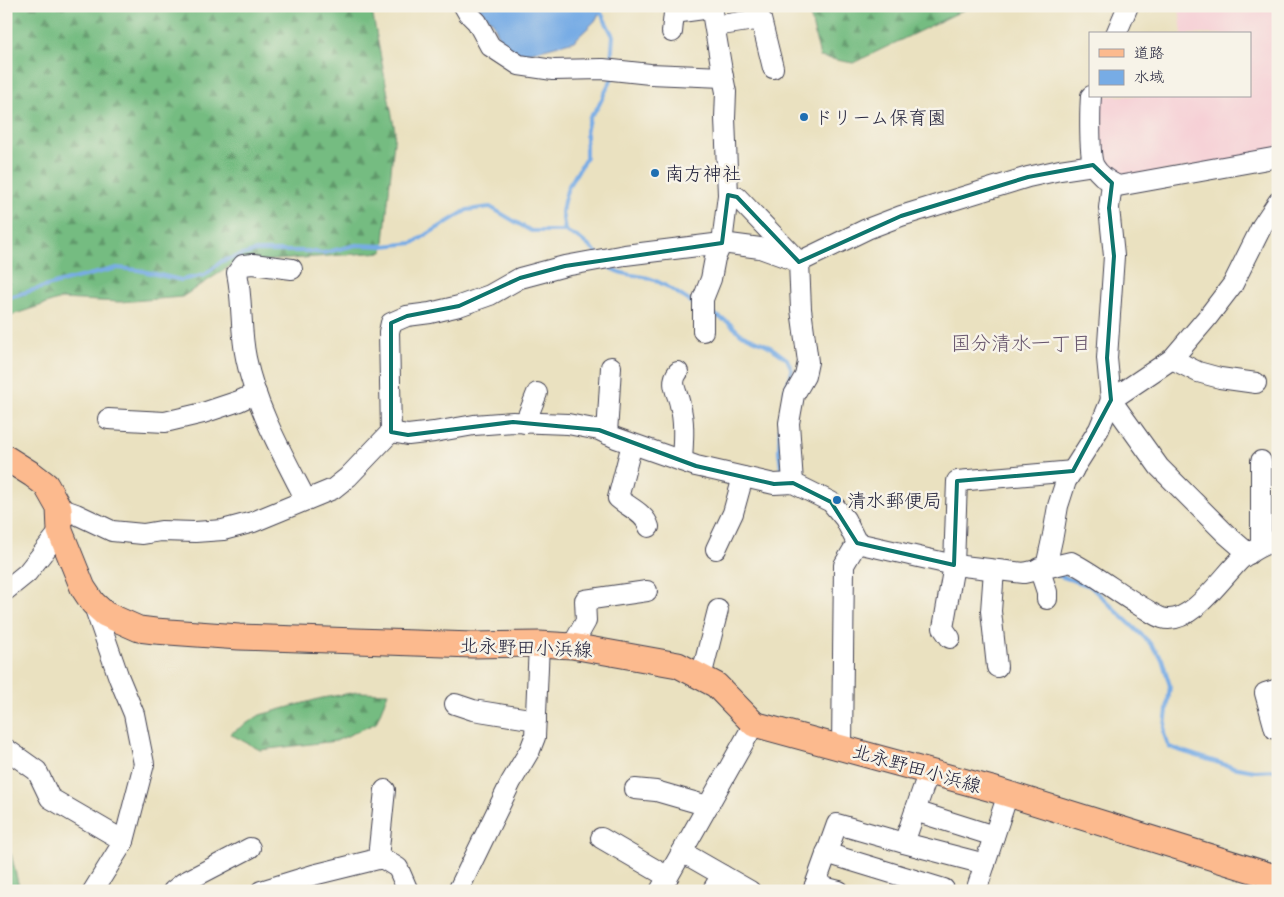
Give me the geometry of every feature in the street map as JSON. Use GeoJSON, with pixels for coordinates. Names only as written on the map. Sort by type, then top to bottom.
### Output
{"type":"FeatureCollection","features":[{"type":"Feature","properties":{"kind":"main road","name":"北永野田小浜線"},"geometry":{"type":"LineString","coordinates":[[6,458],[46,485],[60,519],[80,580],[93,603],[106,614],[139,628],[155,631],[239,637],[473,645],[539,644],[572,646],[678,665],[716,685],[754,724],[1008,794],[1274,882]]}},
{"type":"Feature","properties":{"kind":"street"},"geometry":{"type":"LineString","coordinates":[[464,6],[468,13],[478,22],[490,46],[519,65],[553,70],[603,69],[650,74],[723,77]]}},
{"type":"Feature","properties":{"kind":"street"},"geometry":{"type":"LineString","coordinates":[[1117,32],[1128,6]]}},
{"type":"Feature","properties":{"kind":"street"},"geometry":{"type":"LineString","coordinates":[[672,32],[674,13],[712,14],[761,19],[773,68]]}},
{"type":"Feature","properties":{"kind":"street"},"geometry":{"type":"LineString","coordinates":[[703,314],[715,258],[722,242],[728,195],[724,118],[726,92],[712,14]]}},
{"type":"Feature","properties":{"kind":"street"},"geometry":{"type":"LineString","coordinates":[[1091,98],[1089,117],[1093,166],[1118,186],[1278,157]]}},
{"type":"Feature","properties":{"kind":"street"},"geometry":{"type":"LineString","coordinates":[[6,590],[27,573],[60,519],[76,514],[112,531],[144,534],[161,531],[195,532],[223,530],[253,522],[333,489],[348,477],[390,432],[389,332],[391,323],[407,316],[459,306],[490,295],[520,278],[565,266],[722,242],[760,248],[799,262],[867,229],[901,216],[1028,177],[1060,170],[1093,166]]}},
{"type":"Feature","properties":{"kind":"street"},"geometry":{"type":"LineString","coordinates":[[1044,580],[1058,506],[1066,481],[1099,429],[1111,400],[1107,358],[1114,256],[1109,208],[1112,183]]}},
{"type":"Feature","properties":{"kind":"street"},"geometry":{"type":"LineString","coordinates":[[728,195],[737,197],[799,262],[801,309],[808,362],[807,371],[794,395],[783,483]]}},
{"type":"Feature","properties":{"kind":"street"},"geometry":{"type":"LineString","coordinates":[[1111,400],[1172,359],[1232,284],[1262,226],[1278,202]]}},
{"type":"Feature","properties":{"kind":"street"},"geometry":{"type":"LineString","coordinates":[[292,269],[253,264],[243,265],[237,274],[240,287],[246,358],[256,393],[268,424],[306,500]]}},
{"type":"Feature","properties":{"kind":"street"},"geometry":{"type":"LineString","coordinates":[[1172,359],[1198,372],[1220,378],[1256,383]]}},
{"type":"Feature","properties":{"kind":"street"},"geometry":{"type":"LineString","coordinates":[[607,434],[611,367]]}},
{"type":"Feature","properties":{"kind":"street"},"geometry":{"type":"LineString","coordinates":[[678,372],[673,383],[683,421],[682,461]]}},
{"type":"Feature","properties":{"kind":"street"},"geometry":{"type":"LineString","coordinates":[[108,419],[165,422],[203,413],[256,393]]}},
{"type":"Feature","properties":{"kind":"street"},"geometry":{"type":"LineString","coordinates":[[526,422],[537,393]]}},
{"type":"Feature","properties":{"kind":"street"},"geometry":{"type":"LineString","coordinates":[[1111,400],[1159,467],[1227,535],[1263,546]]}},
{"type":"Feature","properties":{"kind":"street"},"geometry":{"type":"LineString","coordinates":[[390,432],[408,434],[434,432],[474,425],[526,422],[568,424],[599,430],[632,444],[696,466],[743,478],[783,483],[830,502],[845,519],[853,550],[844,565],[842,747]]}},
{"type":"Feature","properties":{"kind":"street"},"geometry":{"type":"LineString","coordinates":[[632,444],[618,498],[638,512],[648,523],[649,527]]}},
{"type":"Feature","properties":{"kind":"street"},"geometry":{"type":"LineString","coordinates":[[1261,461],[1263,546]]}},
{"type":"Feature","properties":{"kind":"street"},"geometry":{"type":"LineString","coordinates":[[950,638],[943,628],[952,574],[957,481],[1073,471]]}},
{"type":"Feature","properties":{"kind":"street"},"geometry":{"type":"LineString","coordinates":[[716,549],[733,513],[743,478]]}},
{"type":"Feature","properties":{"kind":"street"},"geometry":{"type":"LineString","coordinates":[[1044,580],[1071,562],[1162,618],[1174,620],[1203,600],[1242,559],[1263,546]]}},
{"type":"Feature","properties":{"kind":"street"},"geometry":{"type":"LineString","coordinates":[[853,550],[952,574],[994,577],[1024,572],[1044,580]]}},
{"type":"Feature","properties":{"kind":"street"},"geometry":{"type":"LineString","coordinates":[[994,577],[991,610],[997,667]]}},
{"type":"Feature","properties":{"kind":"street"},"geometry":{"type":"LineString","coordinates":[[572,646],[586,622],[585,600],[647,592]]}},
{"type":"Feature","properties":{"kind":"street"},"geometry":{"type":"LineString","coordinates":[[93,603],[119,678],[134,714],[144,764],[124,841],[93,891]]}},
{"type":"Feature","properties":{"kind":"street"},"geometry":{"type":"LineString","coordinates":[[701,677],[718,610]]}},
{"type":"Feature","properties":{"kind":"street"},"geometry":{"type":"LineString","coordinates":[[458,891],[535,737],[539,644]]}},
{"type":"Feature","properties":{"kind":"street"},"geometry":{"type":"LineString","coordinates":[[1278,690],[1265,693],[1275,729],[1278,728]]}},
{"type":"Feature","properties":{"kind":"street"},"geometry":{"type":"LineString","coordinates":[[455,704],[473,710],[536,720]]}},
{"type":"Feature","properties":{"kind":"street"},"geometry":{"type":"LineString","coordinates":[[601,838],[668,885],[682,852],[754,724]]}},
{"type":"Feature","properties":{"kind":"street"},"geometry":{"type":"LineString","coordinates":[[6,749],[37,771],[50,798],[124,841]]}},
{"type":"Feature","properties":{"kind":"street"},"geometry":{"type":"LineString","coordinates":[[904,843],[929,771]]}},
{"type":"Feature","properties":{"kind":"street"},"geometry":{"type":"LineString","coordinates":[[635,789],[656,791],[708,806]]}},
{"type":"Feature","properties":{"kind":"street"},"geometry":{"type":"LineString","coordinates":[[378,858],[385,790]]}},
{"type":"Feature","properties":{"kind":"street"},"geometry":{"type":"LineString","coordinates":[[976,891],[1008,794]]}},
{"type":"Feature","properties":{"kind":"street"},"geometry":{"type":"LineString","coordinates":[[915,811],[994,836]]}},
{"type":"Feature","properties":{"kind":"street"},"geometry":{"type":"LineString","coordinates":[[839,891],[814,888],[837,824],[985,864]]}},
{"type":"Feature","properties":{"kind":"street"},"geometry":{"type":"LineString","coordinates":[[173,891],[182,883],[250,848]]}},
{"type":"Feature","properties":{"kind":"street"},"geometry":{"type":"LineString","coordinates":[[682,852],[717,883],[749,890]]}},
{"type":"Feature","properties":{"kind":"street"},"geometry":{"type":"LineString","coordinates":[[826,853],[944,889],[945,891]]}},
{"type":"Feature","properties":{"kind":"street"},"geometry":{"type":"LineString","coordinates":[[262,891],[378,858],[382,858],[398,868],[408,891]]}},
{"type":"Feature","properties":{"kind":"highlighted area"},"geometry":{"type":"Polygon","coordinates":[[[1093,165],[1112,183],[1109,208],[1114,256],[1107,358],[1111,400],[1073,471],[957,481],[954,565],[857,543],[831,502],[793,483],[774,484],[696,466],[599,430],[513,422],[408,435],[391,432],[391,323],[407,316],[459,306],[520,278],[565,266],[722,243],[728,195],[737,197],[799,262],[901,216],[1028,177],[1093,165]]]}},
{"type":"Feature","properties":{"kind":"shaded area"},"geometry":{"type":"Polygon","coordinates":[[[1179,6],[1278,6],[1278,153],[1139,175],[1119,175],[1105,165],[1098,122],[1099,98],[1252,98],[1252,32],[1182,32],[1179,6]]]}},
{"type":"Feature","properties":{"kind":"green space"},"geometry":{"type":"Polygon","coordinates":[[[6,6],[371,6],[395,131],[383,252],[235,263],[182,297],[120,302],[61,299],[6,317],[6,6]]]}},
{"type":"Feature","properties":{"kind":"green space"},"geometry":{"type":"Polygon","coordinates":[[[808,6],[972,6],[853,63],[820,57],[808,6]]]}},
{"type":"Feature","properties":{"kind":"green space"},"geometry":{"type":"Polygon","coordinates":[[[357,692],[388,693],[376,723],[336,741],[260,750],[230,734],[260,715],[322,698],[357,692]]]}},
{"type":"Feature","properties":{"kind":"green space"},"geometry":{"type":"Polygon","coordinates":[[[6,853],[11,854],[20,891],[6,891],[6,853]]]}},
{"type":"Feature","properties":{"kind":"water"},"geometry":{"type":"Polygon","coordinates":[[[476,6],[603,6],[595,21],[574,41],[525,54],[505,52],[493,22],[476,6]]]}},
{"type":"Feature","properties":{"kind":"waterway"},"geometry":{"type":"LineString","coordinates":[[600,11],[613,36],[611,62]]}},
{"type":"Feature","properties":{"kind":"waterway"},"geometry":{"type":"LineString","coordinates":[[565,231],[562,212],[568,187],[586,158],[586,130],[590,117],[598,107],[612,78]]}},
{"type":"Feature","properties":{"kind":"waterway"},"geometry":{"type":"LineString","coordinates":[[6,298],[117,268],[138,270],[181,280],[205,275],[222,261],[256,251],[307,251],[323,253],[356,245],[383,246],[413,243],[467,210],[490,207],[531,231],[565,231],[579,238],[597,253]]}},
{"type":"Feature","properties":{"kind":"waterway"},"geometry":{"type":"LineString","coordinates":[[606,264],[615,271],[660,282],[696,305]]}},
{"type":"Feature","properties":{"kind":"waterway"},"geometry":{"type":"LineString","coordinates":[[708,311],[728,322],[741,334],[767,345],[787,359],[792,370],[785,392]]}},
{"type":"Feature","properties":{"kind":"waterway"},"geometry":{"type":"LineString","coordinates":[[780,424],[779,451],[782,477]]}},
{"type":"Feature","properties":{"kind":"waterway"},"geometry":{"type":"LineString","coordinates":[[1054,574],[1090,586],[1148,641],[1162,659],[1170,686],[1164,734],[1169,747],[1232,767],[1254,771],[1278,770]]}},
{"type":"Feature","properties":{"kind":"place","name":"ドリーム保育園"},"geometry":{"type":"Point","coordinates":[804,117]}},
{"type":"Feature","properties":{"kind":"place","name":"南方神社"},"geometry":{"type":"Point","coordinates":[655,173]}},
{"type":"Feature","properties":{"kind":"place","name":"清水郵便局"},"geometry":{"type":"Point","coordinates":[837,500]}},
{"type":"Feature","properties":{"kind":"district","name":"国分清水一丁目"},"geometry":{"type":"Point","coordinates":[1021,343]}}]}
